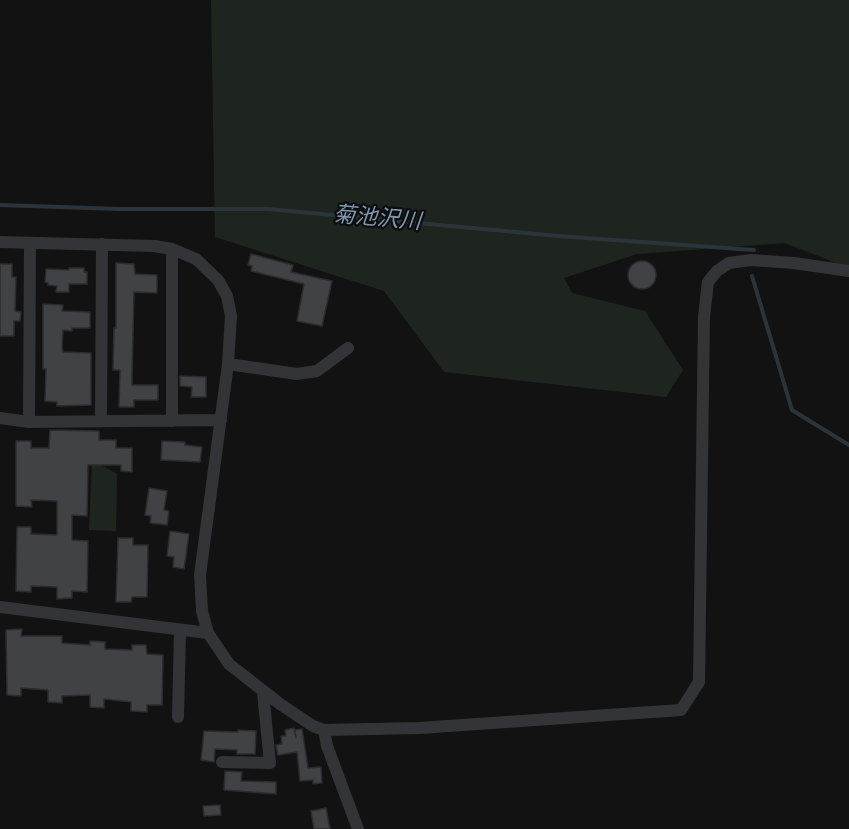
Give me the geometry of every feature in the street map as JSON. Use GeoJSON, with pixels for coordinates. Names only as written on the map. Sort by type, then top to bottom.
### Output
{"type":"FeatureCollection","features":[{"type":"Feature","properties":{"kind":"street"},"geometry":{"type":"LineString","coordinates":[[0,243],[102,244],[172,249],[205,265],[218,280],[223,288],[231,316],[228,364],[200,575],[202,610],[208,633],[229,664],[263,692],[313,726],[324,730],[419,728],[681,710],[699,682],[704,316],[708,282],[717,271],[729,263],[751,260],[794,263],[849,271]]}},
{"type":"Feature","properties":{"kind":"street"},"geometry":{"type":"LineString","coordinates":[[29,422],[30,243]]}},
{"type":"Feature","properties":{"kind":"street"},"geometry":{"type":"LineString","coordinates":[[101,421],[102,244]]}},
{"type":"Feature","properties":{"kind":"street"},"geometry":{"type":"LineString","coordinates":[[172,249],[172,421]]}},
{"type":"Feature","properties":{"kind":"street"},"geometry":{"type":"LineString","coordinates":[[228,364],[297,374],[317,371],[348,348]]}},
{"type":"Feature","properties":{"kind":"street"},"geometry":{"type":"LineString","coordinates":[[0,418],[29,422],[220,420]]}},
{"type":"Feature","properties":{"kind":"street"},"geometry":{"type":"LineString","coordinates":[[0,607],[208,633]]}},
{"type":"Feature","properties":{"kind":"street"},"geometry":{"type":"LineString","coordinates":[[178,717],[180,630]]}},
{"type":"Feature","properties":{"kind":"street"},"geometry":{"type":"LineString","coordinates":[[222,762],[270,763],[263,692]]}},
{"type":"Feature","properties":{"kind":"street"},"geometry":{"type":"LineString","coordinates":[[324,730],[327,746],[358,829]]}},
{"type":"Feature","properties":{"kind":"shaded area"},"geometry":{"type":"Polygon","coordinates":[[[211,0],[849,0],[849,268],[785,243],[637,254],[564,278],[572,293],[645,311],[683,370],[666,397],[444,372],[384,291],[215,237],[211,0]]]}},
{"type":"Feature","properties":{"kind":"shaded area"},"geometry":{"type":"Polygon","coordinates":[[[92,460],[117,474],[116,531],[89,530],[92,460]]]}},
{"type":"Feature","properties":{"kind":"building"},"geometry":{"type":"Polygon","coordinates":[[[251,254],[293,265],[291,272],[332,281],[322,326],[297,321],[304,284],[251,271],[252,266],[248,265],[251,254]]]}},
{"type":"Feature","properties":{"kind":"building"},"geometry":{"type":"Polygon","coordinates":[[[642,261],[652,265],[656,275],[652,285],[642,289],[632,285],[628,275],[632,265],[642,261]]]}},
{"type":"Feature","properties":{"kind":"building"},"geometry":{"type":"Polygon","coordinates":[[[116,263],[134,264],[135,274],[157,275],[157,293],[134,292],[132,385],[158,385],[158,400],[134,400],[134,407],[119,407],[120,370],[113,370],[114,328],[116,328],[116,263]]]}},
{"type":"Feature","properties":{"kind":"building"},"geometry":{"type":"Polygon","coordinates":[[[0,264],[12,264],[12,277],[16,277],[15,311],[21,312],[20,321],[14,321],[14,336],[0,336],[0,264]]]}},
{"type":"Feature","properties":{"kind":"building"},"geometry":{"type":"Polygon","coordinates":[[[69,268],[84,268],[84,272],[87,272],[87,284],[69,284],[69,292],[56,292],[57,286],[48,285],[45,282],[46,269],[69,270],[69,268]]]}},
{"type":"Feature","properties":{"kind":"building"},"geometry":{"type":"Polygon","coordinates":[[[43,304],[63,305],[62,311],[90,312],[90,328],[63,330],[62,348],[63,352],[91,353],[91,405],[57,406],[57,402],[45,401],[43,304]]]}},
{"type":"Feature","properties":{"kind":"building"},"geometry":{"type":"Polygon","coordinates":[[[180,376],[206,377],[206,397],[191,397],[192,387],[180,386],[180,376]]]}},
{"type":"Feature","properties":{"kind":"building"},"geometry":{"type":"Polygon","coordinates":[[[50,430],[99,431],[99,440],[116,440],[116,448],[132,448],[132,472],[121,471],[121,465],[88,465],[87,516],[72,515],[72,540],[88,541],[87,592],[72,591],[72,598],[57,599],[57,587],[31,586],[31,592],[16,591],[17,527],[31,527],[31,534],[57,535],[57,501],[31,500],[32,507],[16,506],[16,441],[31,441],[31,448],[49,448],[50,430]]]}},
{"type":"Feature","properties":{"kind":"building"},"geometry":{"type":"Polygon","coordinates":[[[162,441],[185,442],[185,445],[202,447],[200,462],[161,460],[162,441]]]}},
{"type":"Feature","properties":{"kind":"building"},"geometry":{"type":"Polygon","coordinates":[[[149,488],[167,491],[164,510],[169,511],[167,525],[150,523],[151,516],[145,515],[149,488]]]}},
{"type":"Feature","properties":{"kind":"building"},"geometry":{"type":"Polygon","coordinates":[[[170,531],[189,534],[184,569],[173,567],[174,557],[167,556],[170,531]]]}},
{"type":"Feature","properties":{"kind":"building"},"geometry":{"type":"Polygon","coordinates":[[[118,538],[133,538],[133,545],[148,545],[147,597],[132,597],[131,602],[116,602],[118,538]]]}},
{"type":"Feature","properties":{"kind":"building"},"geometry":{"type":"Polygon","coordinates":[[[22,629],[21,636],[62,636],[62,643],[90,645],[90,641],[105,642],[105,649],[132,650],[132,645],[146,645],[147,654],[163,655],[162,705],[147,705],[147,712],[131,711],[131,702],[104,699],[104,708],[90,707],[90,695],[62,696],[62,703],[48,702],[48,690],[21,688],[21,696],[7,695],[6,630],[22,629]]]}},
{"type":"Feature","properties":{"kind":"building"},"geometry":{"type":"Polygon","coordinates":[[[294,728],[296,738],[295,730],[302,729],[308,768],[321,767],[322,783],[313,784],[313,780],[300,781],[297,752],[278,755],[276,745],[282,744],[281,736],[286,736],[285,730],[294,728]]]}},
{"type":"Feature","properties":{"kind":"building"},"geometry":{"type":"Polygon","coordinates":[[[238,730],[256,731],[255,754],[237,754],[237,750],[215,749],[214,762],[201,760],[204,731],[238,732],[238,730]]]}},
{"type":"Feature","properties":{"kind":"building"},"geometry":{"type":"Polygon","coordinates":[[[225,771],[242,772],[241,781],[276,782],[276,794],[224,790],[225,771]]]}},
{"type":"Feature","properties":{"kind":"building"},"geometry":{"type":"Polygon","coordinates":[[[220,805],[221,815],[204,816],[203,806],[220,805]]]}},
{"type":"Feature","properties":{"kind":"building"},"geometry":{"type":"Polygon","coordinates":[[[326,808],[330,829],[314,829],[311,811],[326,808]]]}},
{"type":"Feature","properties":{"kind":"waterway","name":"菊池沢川"},"geometry":{"type":"LineString","coordinates":[[0,205],[119,209],[268,209],[558,236],[754,250]]}},
{"type":"Feature","properties":{"kind":"waterway","name":"菊池沢川"},"geometry":{"type":"LineString","coordinates":[[752,276],[792,410],[849,445]]}}]}
